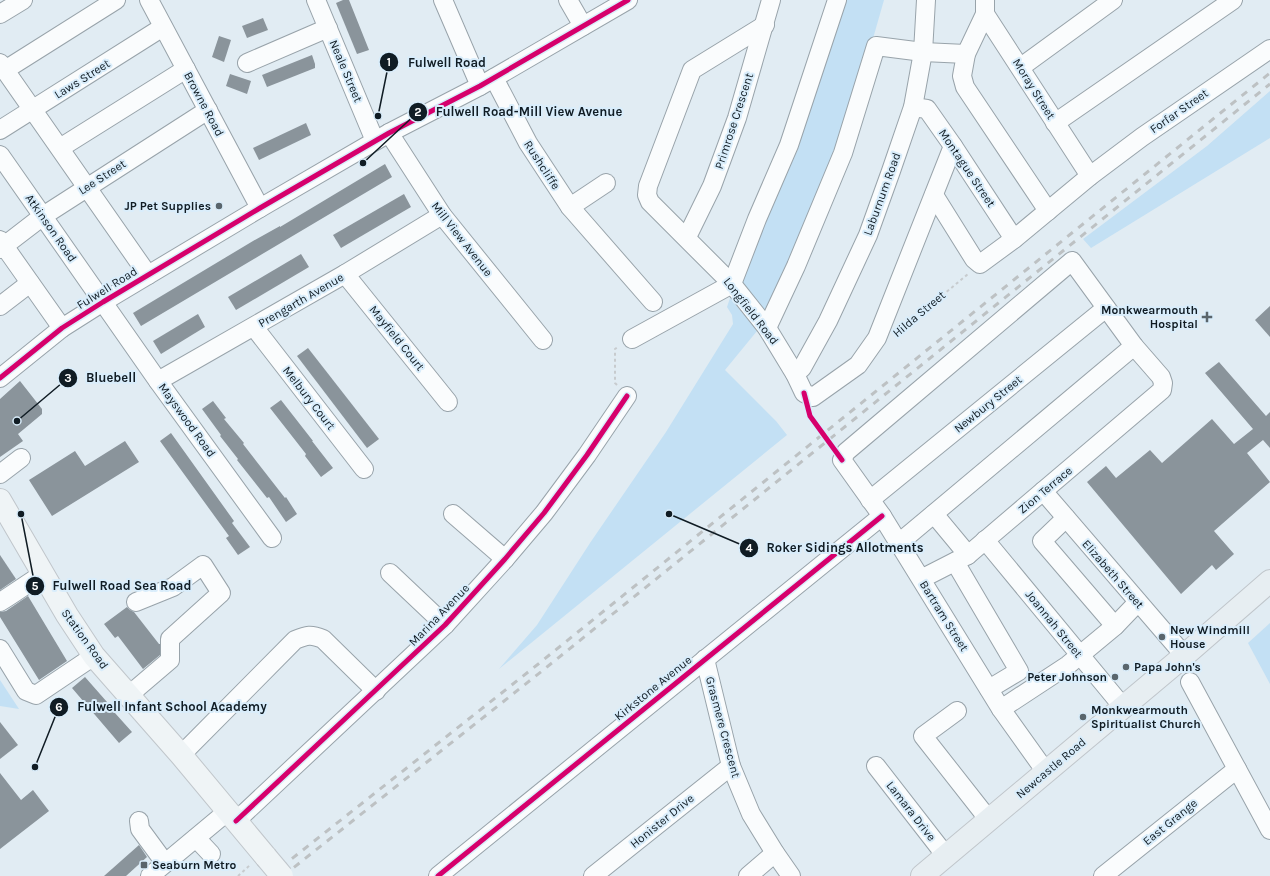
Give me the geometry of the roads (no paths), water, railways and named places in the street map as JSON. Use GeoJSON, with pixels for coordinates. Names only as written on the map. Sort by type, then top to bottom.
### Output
{"type":"FeatureCollection","features":[{"type":"Feature","properties":{"kind":"highway","name":"Newcastle Road"},"geometry":{"type":"LineString","coordinates":[[922,876],[1270,581]]}},
{"type":"Feature","properties":{"kind":"main road","name":"Station Road"},"geometry":{"type":"LineString","coordinates":[[0,500],[67,615],[94,656],[181,755],[282,876]]}},
{"type":"Feature","properties":{"kind":"street"},"geometry":{"type":"LineString","coordinates":[[0,14],[23,0]]}},
{"type":"Feature","properties":{"kind":"street"},"geometry":{"type":"LineString","coordinates":[[116,0],[2,66],[148,275]]}},
{"type":"Feature","properties":{"kind":"street","name":"Browne Road"},"geometry":{"type":"LineString","coordinates":[[149,0],[260,208]]}},
{"type":"Feature","properties":{"kind":"street","name":"Neale Street"},"geometry":{"type":"LineString","coordinates":[[316,0],[328,28],[382,137]]}},
{"type":"Feature","properties":{"kind":"street","name":"Rushcliffe"},"geometry":{"type":"LineString","coordinates":[[443,0],[487,82],[570,207],[653,302]]}},
{"type":"Feature","properties":{"kind":"street"},"geometry":{"type":"LineString","coordinates":[[568,0],[583,26]]}},
{"type":"Feature","properties":{"kind":"street","name":"Fulwell Road"},"geometry":{"type":"LineString","coordinates":[[0,378],[62,328],[103,302],[382,137],[487,82],[628,0]]}},
{"type":"Feature","properties":{"kind":"street","name":"Primrose Crescent"},"geometry":{"type":"LineString","coordinates":[[687,237],[712,186],[737,118],[771,0]]}},
{"type":"Feature","properties":{"kind":"street"},"geometry":{"type":"LineString","coordinates":[[642,338],[732,284],[757,219],[789,145],[837,0]]}},
{"type":"Feature","properties":{"kind":"street","name":"Laburnum Road"},"geometry":{"type":"LineString","coordinates":[[795,374],[802,368],[828,321],[868,235],[891,171],[913,107],[923,52],[926,0]]}},
{"type":"Feature","properties":{"kind":"street"},"geometry":{"type":"LineString","coordinates":[[1021,67],[1113,0]]}},
{"type":"Feature","properties":{"kind":"street"},"geometry":{"type":"LineString","coordinates":[[1055,122],[1233,0]]}},
{"type":"Feature","properties":{"kind":"street"},"geometry":{"type":"LineString","coordinates":[[988,6],[966,54],[962,76],[965,87],[1048,211]]}},
{"type":"Feature","properties":{"kind":"street","name":"Moray Street"},"geometry":{"type":"LineString","coordinates":[[988,6],[1021,67],[1090,176]]}},
{"type":"Feature","properties":{"kind":"street","name":"Longfield Road"},"geometry":{"type":"LineString","coordinates":[[764,25],[692,70],[648,186],[647,195],[650,202],[687,237],[732,284],[767,328],[795,374],[804,392],[812,397],[858,365],[877,338],[934,195]]}},
{"type":"Feature","properties":{"kind":"street","name":"Laws Street"},"geometry":{"type":"LineString","coordinates":[[0,130],[163,27]]}},
{"type":"Feature","properties":{"kind":"street"},"geometry":{"type":"LineString","coordinates":[[247,63],[328,28]]}},
{"type":"Feature","properties":{"kind":"street"},"geometry":{"type":"LineString","coordinates":[[767,328],[796,266],[842,154],[876,46],[923,52],[966,54]]}},
{"type":"Feature","properties":{"kind":"street","name":"Forfar Street"},"geometry":{"type":"LineString","coordinates":[[934,195],[974,259],[980,264],[1014,239],[1090,176],[1142,137],[1270,49]]}},
{"type":"Feature","properties":{"kind":"street"},"geometry":{"type":"LineString","coordinates":[[60,148],[186,69]]}},
{"type":"Feature","properties":{"kind":"street","name":"Montague Street"},"geometry":{"type":"LineString","coordinates":[[913,107],[926,109],[953,146],[1014,239]]}},
{"type":"Feature","properties":{"kind":"street","name":"Lee Street"},"geometry":{"type":"LineString","coordinates":[[1,245],[87,187],[208,110]]}},
{"type":"Feature","properties":{"kind":"street","name":"Mill View Avenue"},"geometry":{"type":"LineString","coordinates":[[382,137],[442,215],[543,340]]}},
{"type":"Feature","properties":{"kind":"street"},"geometry":{"type":"LineString","coordinates":[[934,195],[953,146]]}},
{"type":"Feature","properties":{"kind":"street","name":"Atkinson Road"},"geometry":{"type":"LineString","coordinates":[[0,155],[103,302]]}},
{"type":"Feature","properties":{"kind":"street"},"geometry":{"type":"LineString","coordinates":[[570,207],[606,183]]}},
{"type":"Feature","properties":{"kind":"street","name":"Prengarth Avenue"},"geometry":{"type":"LineString","coordinates":[[158,381],[345,274],[442,215]]}},
{"type":"Feature","properties":{"kind":"street"},"geometry":{"type":"LineString","coordinates":[[1,245],[30,282],[62,328]]}},
{"type":"Feature","properties":{"kind":"street","name":"Bartram Street"},"geometry":{"type":"LineString","coordinates":[[1046,772],[1001,710],[882,516],[842,460],[846,452],[1072,261],[1106,308]]}},
{"type":"Feature","properties":{"kind":"street","name":"Mayfield Court"},"geometry":{"type":"LineString","coordinates":[[345,274],[448,402]]}},
{"type":"Feature","properties":{"kind":"street"},"geometry":{"type":"LineString","coordinates":[[0,306],[30,282]]}},
{"type":"Feature","properties":{"kind":"street","name":"Mayswood Road"},"geometry":{"type":"LineString","coordinates":[[103,302],[158,381],[272,538]]}},
{"type":"Feature","properties":{"kind":"street"},"geometry":{"type":"LineString","coordinates":[[899,543],[1134,346],[1106,308]]}},
{"type":"Feature","properties":{"kind":"street","name":"Newbury Street"},"geometry":{"type":"LineString","coordinates":[[870,500],[1106,308]]}},
{"type":"Feature","properties":{"kind":"street","name":"Melbury Court"},"geometry":{"type":"LineString","coordinates":[[254,326],[364,469]]}},
{"type":"Feature","properties":{"kind":"street","name":"Zion Terrace"},"geometry":{"type":"LineString","coordinates":[[921,579],[961,559],[1162,390],[1163,383],[1160,377],[1134,346]]}},
{"type":"Feature","properties":{"kind":"street","name":"Marina Avenue"},"geometry":{"type":"LineString","coordinates":[[150,876],[196,838],[232,816],[376,691],[445,625],[505,559],[544,513],[587,456],[627,396]]}},
{"type":"Feature","properties":{"kind":"street"},"geometry":{"type":"LineString","coordinates":[[0,474],[21,458]]}},
{"type":"Feature","properties":{"kind":"street","name":"Elizabeth Street"},"geometry":{"type":"LineString","coordinates":[[1043,491],[1184,655]]}},
{"type":"Feature","properties":{"kind":"street"},"geometry":{"type":"LineString","coordinates":[[453,514],[505,559]]}},
{"type":"Feature","properties":{"kind":"street"},"geometry":{"type":"LineString","coordinates":[[934,514],[961,559],[1020,671],[989,689]]}},
{"type":"Feature","properties":{"kind":"street","name":"Kirkstone Avenue"},"geometry":{"type":"LineString","coordinates":[[438,876],[882,516]]}},
{"type":"Feature","properties":{"kind":"street"},"geometry":{"type":"LineString","coordinates":[[1066,518],[1042,541],[1115,626]]}},
{"type":"Feature","properties":{"kind":"street","name":"Joannah Street"},"geometry":{"type":"LineString","coordinates":[[985,540],[1123,707]]}},
{"type":"Feature","properties":{"kind":"street"},"geometry":{"type":"LineString","coordinates":[[129,695],[170,660],[170,639],[221,593],[203,565],[173,587],[136,602]]}},
{"type":"Feature","properties":{"kind":"street"},"geometry":{"type":"LineString","coordinates":[[0,602],[43,574]]}},
{"type":"Feature","properties":{"kind":"street"},"geometry":{"type":"LineString","coordinates":[[390,574],[445,625]]}},
{"type":"Feature","properties":{"kind":"street"},"geometry":{"type":"LineString","coordinates":[[1001,710],[1068,665],[1115,626],[1138,602]]}},
{"type":"Feature","properties":{"kind":"street"},"geometry":{"type":"LineString","coordinates":[[181,755],[295,640],[306,636],[314,636],[323,639],[376,691]]}},
{"type":"Feature","properties":{"kind":"street"},"geometry":{"type":"LineString","coordinates":[[0,649],[26,691],[36,695],[94,656]]}},
{"type":"Feature","properties":{"kind":"street","name":"Grasmere Crescent"},"geometry":{"type":"LineString","coordinates":[[704,659],[731,766],[751,814],[775,854],[791,876]]}},
{"type":"Feature","properties":{"kind":"street"},"geometry":{"type":"LineString","coordinates":[[1190,682],[1270,830]]}},
{"type":"Feature","properties":{"kind":"street"},"geometry":{"type":"LineString","coordinates":[[957,712],[923,736],[989,820]]}},
{"type":"Feature","properties":{"kind":"street","name":"Honister Drive"},"geometry":{"type":"LineString","coordinates":[[593,876],[731,766]]}},
{"type":"Feature","properties":{"kind":"street","name":"Lamara Drive"},"geometry":{"type":"LineString","coordinates":[[876,766],[946,856]]}},
{"type":"Feature","properties":{"kind":"street","name":"East Grange"},"geometry":{"type":"LineString","coordinates":[[1103,876],[1237,769]]}},
{"type":"Feature","properties":{"kind":"street"},"geometry":{"type":"LineString","coordinates":[[139,822],[140,829],[165,863]]}},
{"type":"Feature","properties":{"kind":"street"},"geometry":{"type":"LineString","coordinates":[[196,838],[211,854]]}},
{"type":"Feature","properties":{"kind":"street"},"geometry":{"type":"LineString","coordinates":[[748,876],[775,854]]}},
{"type":"Feature","properties":{"kind":"railway"},"geometry":{"type":"LineString","coordinates":[[270,876],[537,665],[1270,73]]}},
{"type":"Feature","properties":{"kind":"railway"},"geometry":{"type":"LineString","coordinates":[[283,876],[542,671],[1270,84]]}},
{"type":"Feature","properties":{"kind":"place","name":"Fulwell Road"},"geometry":{"type":"Point","coordinates":[378,116]}},
{"type":"Feature","properties":{"kind":"place","name":"Fulwell Road-Mill View Avenue"},"geometry":{"type":"Point","coordinates":[363,163]}},
{"type":"Feature","properties":{"kind":"place","name":"JP Pet Supplies"},"geometry":{"type":"Point","coordinates":[219,206]}},
{"type":"Feature","properties":{"kind":"place","name":"Monkwearmouth Hospital"},"geometry":{"type":"Point","coordinates":[1207,317]}},
{"type":"Feature","properties":{"kind":"place","name":"Bluebell"},"geometry":{"type":"Point","coordinates":[17,421]}},
{"type":"Feature","properties":{"kind":"place","name":"Fulwell Road Sea Road"},"geometry":{"type":"Point","coordinates":[21,514]}},
{"type":"Feature","properties":{"kind":"place","name":"Roker Sidings Allotments"},"geometry":{"type":"Point","coordinates":[669,514]}},
{"type":"Feature","properties":{"kind":"place","name":"New Windmill House"},"geometry":{"type":"Point","coordinates":[1162,637]}},
{"type":"Feature","properties":{"kind":"place","name":"Papa John's"},"geometry":{"type":"Point","coordinates":[1126,667]}},
{"type":"Feature","properties":{"kind":"place","name":"Peter Johnson"},"geometry":{"type":"Point","coordinates":[1115,677]}},
{"type":"Feature","properties":{"kind":"place","name":"Monkwearmouth Spiritualist Church"},"geometry":{"type":"Point","coordinates":[1083,717]}},
{"type":"Feature","properties":{"kind":"place","name":"Fulwell Infant School Academy"},"geometry":{"type":"Point","coordinates":[35,767]}},
{"type":"Feature","properties":{"kind":"place","name":"Seaburn Metro"},"geometry":{"type":"Point","coordinates":[144,865]}}]}
